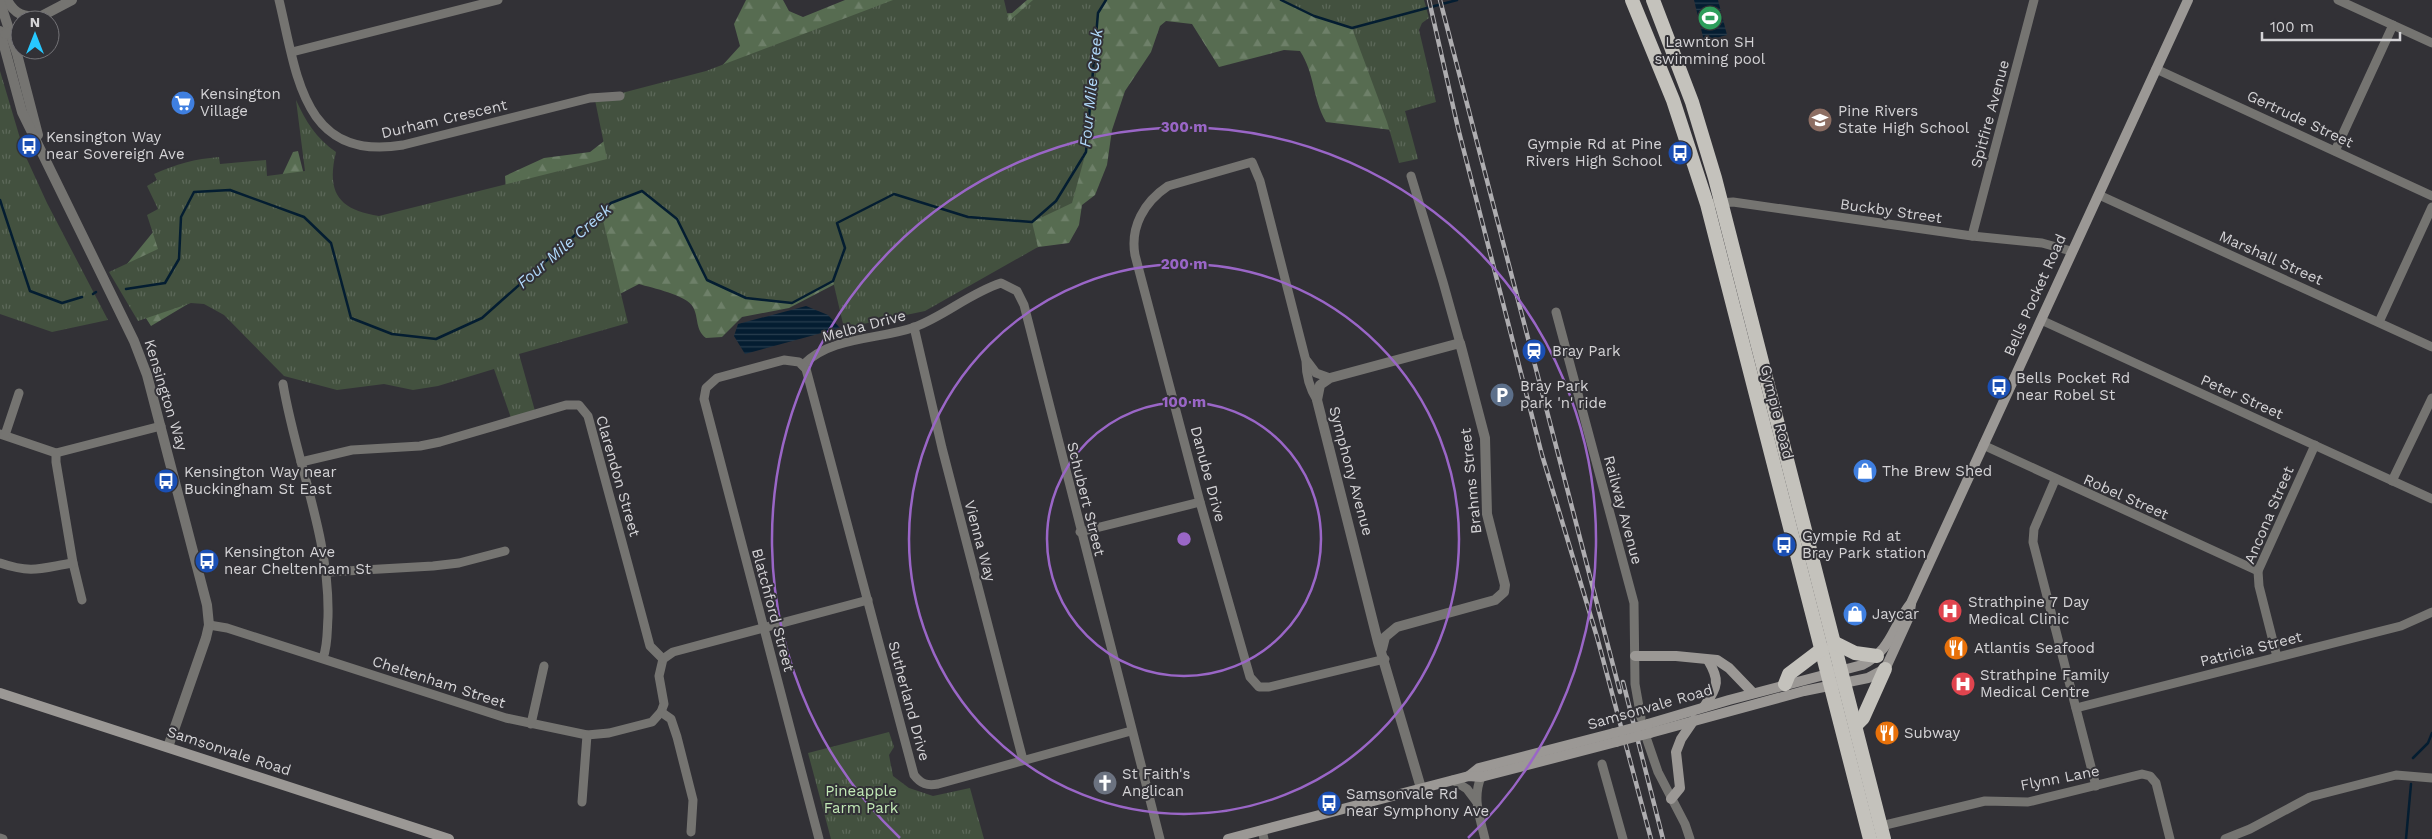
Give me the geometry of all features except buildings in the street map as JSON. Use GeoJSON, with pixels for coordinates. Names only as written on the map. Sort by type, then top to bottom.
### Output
{"type":"FeatureCollection","features":[{"type":"Feature","properties":{"kind":"highway","name":"Gympie Road"},"geometry":{"type":"LineString","coordinates":[[1632,0],[1673,100],[1707,204],[1870,839]]}},
{"type":"Feature","properties":{"kind":"highway","name":"Gympie Road"},"geometry":{"type":"LineString","coordinates":[[1653,0],[1695,109],[1722,202],[1883,833]]}},
{"type":"Feature","properties":{"kind":"highway"},"geometry":{"type":"LineString","coordinates":[[1835,643],[1855,653],[1877,656]]}},
{"type":"Feature","properties":{"kind":"highway"},"geometry":{"type":"LineString","coordinates":[[1786,684],[1789,674],[1822,649]]}},
{"type":"Feature","properties":{"kind":"highway"},"geometry":{"type":"LineString","coordinates":[[1856,725],[1863,718],[1885,669]]}},
{"type":"Feature","properties":{"kind":"main road","name":"Bells Pocket Road"},"geometry":{"type":"LineString","coordinates":[[1843,676],[1877,656],[1886,647],[1902,614],[1911,603],[2071,251],[2099,195],[2188,0]]}},
{"type":"Feature","properties":{"kind":"main road","name":"Bells Pocket Road"},"geometry":{"type":"LineString","coordinates":[[1885,669],[1909,617],[1911,603]]}},
{"type":"Feature","properties":{"kind":"main road"},"geometry":{"type":"LineString","coordinates":[[1635,656],[1676,656],[1716,660],[1724,664],[1753,693]]}},
{"type":"Feature","properties":{"kind":"main road"},"geometry":{"type":"LineString","coordinates":[[1704,707],[1715,690],[1717,678],[1708,660]]}},
{"type":"Feature","properties":{"kind":"main road"},"geometry":{"type":"LineString","coordinates":[[1843,676],[1868,678],[1885,669]]}},
{"type":"Feature","properties":{"kind":"main road","name":"Samsonvale Road"},"geometry":{"type":"LineString","coordinates":[[1228,839],[1263,835],[1421,788],[1469,776],[1481,777],[1647,729],[1694,720],[1843,676]]}},
{"type":"Feature","properties":{"kind":"main road","name":"Samsonvale Road"},"geometry":{"type":"LineString","coordinates":[[1647,729],[1704,707],[1753,693],[1786,684],[1829,679]]}},
{"type":"Feature","properties":{"kind":"main road","name":"Samsonvale Road"},"geometry":{"type":"LineString","coordinates":[[0,693],[449,839]]}},
{"type":"Feature","properties":{"kind":"main road"},"geometry":{"type":"LineString","coordinates":[[1671,799],[1680,788],[1676,759],[1678,746],[1694,720]]}},
{"type":"Feature","properties":{"kind":"main road","name":"Samsonvale Road"},"geometry":{"type":"LineString","coordinates":[[1469,776],[1479,768],[1615,738]]}},
{"type":"Feature","properties":{"kind":"street"},"geometry":{"type":"LineString","coordinates":[[53,10],[72,0]]}},
{"type":"Feature","properties":{"kind":"street","name":"Durham Crescent"},"geometry":{"type":"LineString","coordinates":[[279,0],[299,84],[306,102],[328,132],[346,142],[382,149],[590,98],[620,96]]}},
{"type":"Feature","properties":{"kind":"street"},"geometry":{"type":"LineString","coordinates":[[292,52],[498,0]]}},
{"type":"Feature","properties":{"kind":"street","name":"Spitfire Avenue"},"geometry":{"type":"LineString","coordinates":[[1972,236],[2034,0]]}},
{"type":"Feature","properties":{"kind":"street"},"geometry":{"type":"LineString","coordinates":[[2338,0],[2432,43]]}},
{"type":"Feature","properties":{"kind":"street","name":"Kensington Way"},"geometry":{"type":"LineString","coordinates":[[0,2],[8,31],[22,112],[134,341],[147,375],[207,606],[209,625],[168,747]]}},
{"type":"Feature","properties":{"kind":"street"},"geometry":{"type":"LineString","coordinates":[[2335,151],[2393,25]]}},
{"type":"Feature","properties":{"kind":"street","name":"Gertrude Street"},"geometry":{"type":"LineString","coordinates":[[2156,69],[2432,196]]}},
{"type":"Feature","properties":{"kind":"street","name":"Symphony Avenue"},"geometry":{"type":"LineString","coordinates":[[1252,162],[1260,181],[1306,361],[1312,393],[1317,400],[1378,642],[1421,788]]}},
{"type":"Feature","properties":{"kind":"street","name":"Danube Drive"},"geometry":{"type":"LineString","coordinates":[[1252,162],[1168,186],[1157,193],[1135,226],[1133,242],[1135,256],[1200,502],[1250,676],[1258,687],[1269,687],[1383,654]]}},
{"type":"Feature","properties":{"kind":"street"},"geometry":{"type":"LineString","coordinates":[[1317,400],[1320,385],[1330,378],[1460,343],[1444,282],[1410,176]]}},
{"type":"Feature","properties":{"kind":"street","name":"Marshall Street"},"geometry":{"type":"LineString","coordinates":[[2099,195],[2432,347]]}},
{"type":"Feature","properties":{"kind":"street","name":"Buckby Street"},"geometry":{"type":"LineString","coordinates":[[1707,204],[1722,202],[1972,236],[2055,245],[2071,251]]}},
{"type":"Feature","properties":{"kind":"street"},"geometry":{"type":"LineString","coordinates":[[2379,322],[2432,207]]}},
{"type":"Feature","properties":{"kind":"street","name":"Melba Drive"},"geometry":{"type":"LineString","coordinates":[[803,365],[821,350],[914,327],[970,295],[1001,283]]}},
{"type":"Feature","properties":{"kind":"street","name":"Schubert Street"},"geometry":{"type":"LineString","coordinates":[[1001,283],[1017,291],[1024,305],[1080,532],[1132,731]]}},
{"type":"Feature","properties":{"kind":"street","name":"Railway Avenue"},"geometry":{"type":"LineString","coordinates":[[1556,312],[1634,604],[1636,694],[1658,772],[1685,824],[1690,839]]}},
{"type":"Feature","properties":{"kind":"street","name":"Peter Street"},"geometry":{"type":"LineString","coordinates":[[2041,320],[2432,499]]}},
{"type":"Feature","properties":{"kind":"street","name":"Vienna Way"},"geometry":{"type":"LineString","coordinates":[[914,327],[942,448],[1023,760]]}},
{"type":"Feature","properties":{"kind":"street","name":"Brahms Street"},"geometry":{"type":"LineString","coordinates":[[1397,627],[1495,600],[1504,592],[1505,585],[1487,514],[1485,438],[1460,343]]}},
{"type":"Feature","properties":{"kind":"street","name":"Blatchford Street"},"geometry":{"type":"LineString","coordinates":[[803,365],[794,360],[784,360],[717,378],[710,382],[706,388],[704,399],[820,839]]}},
{"type":"Feature","properties":{"kind":"street"},"geometry":{"type":"LineString","coordinates":[[1306,361],[1316,374],[1330,378]]}},
{"type":"Feature","properties":{"kind":"street","name":"Sutherland Drive"},"geometry":{"type":"LineString","coordinates":[[803,365],[808,374],[914,775],[918,780],[930,785],[938,784],[1132,731]]}},
{"type":"Feature","properties":{"kind":"street"},"geometry":{"type":"LineString","coordinates":[[283,384],[288,412],[328,572],[328,630],[323,658]]}},
{"type":"Feature","properties":{"kind":"street"},"geometry":{"type":"LineString","coordinates":[[19,393],[2,434],[56,453],[161,426]]}},
{"type":"Feature","properties":{"kind":"street"},"geometry":{"type":"LineString","coordinates":[[2392,481],[2432,398]]}},
{"type":"Feature","properties":{"kind":"street","name":"Clarendon Street"},"geometry":{"type":"LineString","coordinates":[[301,462],[352,450],[420,446],[440,442],[566,405],[578,405],[588,416],[650,646],[663,659]]}},
{"type":"Feature","properties":{"kind":"street","name":"Ancona Street"},"geometry":{"type":"LineString","coordinates":[[2277,657],[2259,586],[2258,571],[2315,445]]}},
{"type":"Feature","properties":{"kind":"street","name":"Robel Street"},"geometry":{"type":"LineString","coordinates":[[1983,446],[2258,571]]}},
{"type":"Feature","properties":{"kind":"street"},"geometry":{"type":"LineString","coordinates":[[56,453],[73,563],[82,600]]}},
{"type":"Feature","properties":{"kind":"street"},"geometry":{"type":"LineString","coordinates":[[2055,480],[2034,529],[2033,542],[2096,786]]}},
{"type":"Feature","properties":{"kind":"street"},"geometry":{"type":"LineString","coordinates":[[1080,532],[1200,502]]}},
{"type":"Feature","properties":{"kind":"street"},"geometry":{"type":"LineString","coordinates":[[328,572],[459,563],[505,551]]}},
{"type":"Feature","properties":{"kind":"street"},"geometry":{"type":"LineString","coordinates":[[0,563],[22,570],[33,570],[73,563]]}},
{"type":"Feature","properties":{"kind":"street"},"geometry":{"type":"LineString","coordinates":[[691,832],[693,800],[671,720],[661,712],[664,704],[659,676],[663,659],[673,652],[868,600]]}},
{"type":"Feature","properties":{"kind":"street","name":"Patricia Street"},"geometry":{"type":"LineString","coordinates":[[2076,708],[2401,626],[2432,612]]}},
{"type":"Feature","properties":{"kind":"street"},"geometry":{"type":"LineString","coordinates":[[1373,617],[1384,626],[1397,627]]}},
{"type":"Feature","properties":{"kind":"street","name":"Cheltenham Street"},"geometry":{"type":"LineString","coordinates":[[209,625],[227,628],[323,658],[506,718],[587,735],[609,733],[652,722],[661,712]]}},
{"type":"Feature","properties":{"kind":"street"},"geometry":{"type":"LineString","coordinates":[[1383,654],[1385,636],[1397,627]]}},
{"type":"Feature","properties":{"kind":"street"},"geometry":{"type":"LineString","coordinates":[[531,724],[544,666]]}},
{"type":"Feature","properties":{"kind":"street"},"geometry":{"type":"LineString","coordinates":[[1132,731],[1160,839]]}},
{"type":"Feature","properties":{"kind":"street"},"geometry":{"type":"LineString","coordinates":[[582,802],[587,735]]}},
{"type":"Feature","properties":{"kind":"street"},"geometry":{"type":"LineString","coordinates":[[1602,764],[1622,839]]}},
{"type":"Feature","properties":{"kind":"street","name":"Flynn Lane"},"geometry":{"type":"LineString","coordinates":[[1883,833],[1985,801],[2028,802],[2142,774],[2150,776],[2156,783],[2170,839]]}},
{"type":"Feature","properties":{"kind":"street"},"geometry":{"type":"LineString","coordinates":[[2225,839],[2250,829],[2310,797],[2396,775],[2432,778]]}},
{"type":"Feature","properties":{"kind":"street"},"geometry":{"type":"LineString","coordinates":[[1481,777],[1477,786],[1476,802],[1485,839]]}},
{"type":"Feature","properties":{"kind":"street"},"geometry":{"type":"LineString","coordinates":[[1453,780],[1467,789],[1476,802]]}},
{"type":"Feature","properties":{"kind":"green space"},"geometry":{"type":"Polygon","coordinates":[[[746,0],[783,0],[789,11],[803,17],[845,0],[990,0],[998,14],[1012,13],[1027,0],[1337,0],[1409,10],[1397,111],[1400,131],[1326,122],[1318,104],[1308,68],[1300,51],[1284,50],[1219,67],[1192,24],[1166,21],[1160,26],[1151,52],[1125,91],[1112,130],[1107,165],[1095,195],[1082,205],[1079,225],[1069,243],[839,282],[789,308],[742,317],[722,337],[706,338],[703,335],[693,307],[684,299],[639,284],[614,297],[218,286],[151,326],[118,275],[158,226],[278,184],[293,152],[298,151],[310,199],[363,245],[506,190],[505,176],[544,158],[590,152],[617,131],[720,68],[740,46],[734,24],[746,0]]]}},
{"type":"Feature","properties":{"kind":"green space"},"geometry":{"type":"Polygon","coordinates":[[[893,0],[1004,0],[1009,21],[1033,0],[1106,0],[1098,13],[1097,67],[1086,152],[1072,203],[1032,222],[1038,247],[925,311],[844,328],[833,281],[792,303],[746,298],[707,280],[677,219],[641,191],[611,203],[601,212],[628,323],[519,354],[535,411],[511,418],[494,369],[438,386],[413,390],[384,384],[337,390],[284,376],[224,315],[204,304],[191,303],[138,321],[109,272],[158,249],[147,215],[158,209],[147,186],[157,180],[154,174],[186,162],[219,157],[220,164],[266,160],[267,176],[305,171],[296,100],[312,129],[336,152],[333,178],[339,197],[345,204],[354,209],[379,216],[607,159],[595,100],[706,71],[893,0]]]}},
{"type":"Feature","properties":{"kind":"green space"},"geometry":{"type":"Polygon","coordinates":[[[1282,0],[1424,0],[1429,18],[1422,23],[1419,30],[1436,102],[1405,111],[1418,159],[1399,163],[1387,122],[1352,28],[1314,16],[1282,0]]]}},
{"type":"Feature","properties":{"kind":"green space"},"geometry":{"type":"Polygon","coordinates":[[[0,71],[25,155],[47,203],[108,320],[52,332],[0,314],[0,71]]]}},
{"type":"Feature","properties":{"kind":"green space","name":"Pineapple Farm Park"},"geometry":{"type":"Polygon","coordinates":[[[889,732],[894,747],[889,755],[893,776],[909,788],[933,796],[970,788],[984,839],[831,839],[808,753],[889,732]]]}},
{"type":"Feature","properties":{"kind":"water","name":"Lawnton SH swimming pool"},"geometry":{"type":"Polygon","coordinates":[[[1694,0],[1718,0],[1727,35],[1704,41],[1694,0]]]}},
{"type":"Feature","properties":{"kind":"water"},"geometry":{"type":"Polygon","coordinates":[[[806,306],[828,315],[840,328],[745,354],[734,336],[738,324],[806,306]]]}},
{"type":"Feature","properties":{"kind":"waterway","name":"Four Mile Creek"},"geometry":{"type":"LineString","coordinates":[[126,289],[165,283],[179,259],[181,217],[194,192],[230,190],[304,217],[331,243],[351,318],[392,334],[436,339],[482,318],[611,203],[642,191],[677,219],[707,280],[746,298],[792,303],[833,281],[845,248],[837,223],[894,194],[968,217],[1032,222],[1056,201],[1086,152],[1098,13],[1106,0]]}},
{"type":"Feature","properties":{"kind":"waterway","name":"Four Mile Creek"},"geometry":{"type":"LineString","coordinates":[[1281,0],[1314,16],[1352,28],[1457,0]]}},
{"type":"Feature","properties":{"kind":"waterway","name":"Four Mile Creek"},"geometry":{"type":"LineString","coordinates":[[0,200],[30,291],[62,303],[82,297]]}},
{"type":"Feature","properties":{"kind":"waterway"},"geometry":{"type":"LineString","coordinates":[[2413,758],[2428,743],[2432,733]]}},
{"type":"Feature","properties":{"kind":"waterway"},"geometry":{"type":"LineString","coordinates":[[2406,839],[2411,784]]}},
{"type":"Feature","properties":{"kind":"railway"},"geometry":{"type":"LineString","coordinates":[[1429,0],[1458,128],[1542,455],[1597,637],[1651,839]]}},
{"type":"Feature","properties":{"kind":"railway"},"geometry":{"type":"LineString","coordinates":[[1440,0],[1620,692]]}},
{"type":"Feature","properties":{"kind":"railway"},"geometry":{"type":"LineString","coordinates":[[1623,682],[1663,839]]}},
{"type":"Feature","properties":{"kind":"place","name":"Lawnton SH swimming pool"},"geometry":{"type":"Point","coordinates":[1710,18]}},
{"type":"Feature","properties":{"kind":"place","name":"Kensington Village"},"geometry":{"type":"Point","coordinates":[183,103]}},
{"type":"Feature","properties":{"kind":"place","name":"Pine Rivers State High School"},"geometry":{"type":"Point","coordinates":[1820,120]}},
{"type":"Feature","properties":{"kind":"place","name":"Kensington Way near Sovereign Ave"},"geometry":{"type":"Point","coordinates":[29,146]}},
{"type":"Feature","properties":{"kind":"place","name":"Gympie Rd at Pine Rivers High School"},"geometry":{"type":"Point","coordinates":[1680,153]}},
{"type":"Feature","properties":{"kind":"place","name":"Bray Park"},"geometry":{"type":"Point","coordinates":[1534,351]}},
{"type":"Feature","properties":{"kind":"place","name":"Bells Pocket Rd near Robel St"},"geometry":{"type":"Point","coordinates":[1999,387]}},
{"type":"Feature","properties":{"kind":"place","name":"Bray Park park 'n' ride"},"geometry":{"type":"Point","coordinates":[1502,395]}},
{"type":"Feature","properties":{"kind":"place","name":"The Brew Shed"},"geometry":{"type":"Point","coordinates":[1865,471]}},
{"type":"Feature","properties":{"kind":"place","name":"Kensington Way near Buckingham St East"},"geometry":{"type":"Point","coordinates":[166,481]}},
{"type":"Feature","properties":{"kind":"place","name":"Gympie Rd at Bray Park station"},"geometry":{"type":"Point","coordinates":[1784,545]}},
{"type":"Feature","properties":{"kind":"place","name":"Kensington Ave near Cheltenham St"},"geometry":{"type":"Point","coordinates":[207,561]}},
{"type":"Feature","properties":{"kind":"place","name":"Strathpine 7 Day Medical Clinic"},"geometry":{"type":"Point","coordinates":[1950,611]}},
{"type":"Feature","properties":{"kind":"place","name":"Jaycar"},"geometry":{"type":"Point","coordinates":[1855,614]}},
{"type":"Feature","properties":{"kind":"place","name":"Atlantis Seafood"},"geometry":{"type":"Point","coordinates":[1956,648]}},
{"type":"Feature","properties":{"kind":"place","name":"Strathpine Family Medical Centre"},"geometry":{"type":"Point","coordinates":[1963,684]}},
{"type":"Feature","properties":{"kind":"place","name":"Subway"},"geometry":{"type":"Point","coordinates":[1887,733]}},
{"type":"Feature","properties":{"kind":"place","name":"St Faith's Anglican"},"geometry":{"type":"Point","coordinates":[1105,783]}},
{"type":"Feature","properties":{"kind":"place","name":"Samsonvale Rd near Symphony Ave"},"geometry":{"type":"Point","coordinates":[1329,803]}}]}
